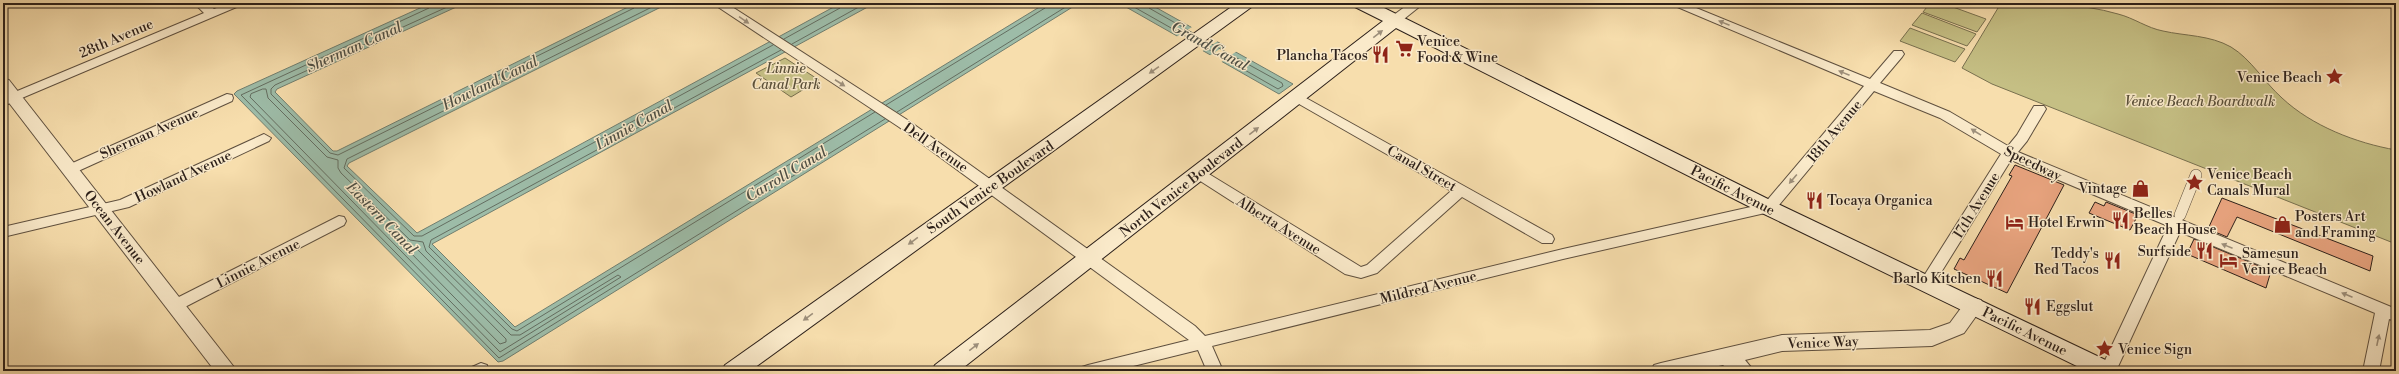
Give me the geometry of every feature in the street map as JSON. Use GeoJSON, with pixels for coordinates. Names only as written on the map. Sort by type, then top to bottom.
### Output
{"type":"FeatureCollection","features":[{"type":"Feature","properties":{"kind":"main road","name":"South Venice Boulevard"},"geometry":{"type":"LineString","coordinates":[[733,371],[1248,3]]}},
{"type":"Feature","properties":{"kind":"main road","name":"Pacific Avenue"},"geometry":{"type":"LineString","coordinates":[[1361,3],[1769,208],[1974,305],[2108,371]]}},
{"type":"Feature","properties":{"kind":"main road","name":"North Venice Boulevard"},"geometry":{"type":"LineString","coordinates":[[945,370],[1199,174],[1395,20]]}},
{"type":"Feature","properties":{"kind":"street"},"geometry":{"type":"LineString","coordinates":[[200,3],[212,14]]}},
{"type":"Feature","properties":{"kind":"street","name":"28th Avenue"},"geometry":{"type":"LineString","coordinates":[[7,94],[240,3]]}},
{"type":"Feature","properties":{"kind":"street","name":"Dell Avenue"},"geometry":{"type":"LineString","coordinates":[[718,3],[897,120],[1090,257],[1189,330],[1203,344]]}},
{"type":"Feature","properties":{"kind":"street","name":"North Venice Boulevard"},"geometry":{"type":"LineString","coordinates":[[1395,20],[1418,3]]}},
{"type":"Feature","properties":{"kind":"street","name":"Speedway"},"geometry":{"type":"LineString","coordinates":[[1674,3],[1945,115],[2009,153],[2066,180],[2178,220],[2390,312]]}},
{"type":"Feature","properties":{"kind":"street","name":"18th Avenue"},"geometry":{"type":"LineString","coordinates":[[1769,208],[1898,54]]}},
{"type":"Feature","properties":{"kind":"street","name":"Ocean Avenue"},"geometry":{"type":"LineString","coordinates":[[7,94],[71,169],[101,211],[227,371]]}},
{"type":"Feature","properties":{"kind":"street","name":"Canal Street"},"geometry":{"type":"LineString","coordinates":[[1297,97],[1547,239]]}},
{"type":"Feature","properties":{"kind":"street","name":"Sherman Avenue"},"geometry":{"type":"LineString","coordinates":[[71,169],[227,98]]}},
{"type":"Feature","properties":{"kind":"street","name":"17th Avenue"},"geometry":{"type":"LineString","coordinates":[[1927,283],[2009,153],[2022,138],[2039,109]]}},
{"type":"Feature","properties":{"kind":"street","name":"Howland Avenue"},"geometry":{"type":"LineString","coordinates":[[3,232],[101,211],[124,204],[264,138]]}},
{"type":"Feature","properties":{"kind":"street","name":"Alberta Avenue"},"geometry":{"type":"LineString","coordinates":[[1199,174],[1350,270],[1361,273],[1372,269],[1461,190]]}},
{"type":"Feature","properties":{"kind":"street"},"geometry":{"type":"LineString","coordinates":[[2108,371],[2178,220],[2196,175]]}},
{"type":"Feature","properties":{"kind":"street","name":"Mildred Avenue"},"geometry":{"type":"LineString","coordinates":[[1088,371],[1203,344],[1563,254],[1769,208]]}},
{"type":"Feature","properties":{"kind":"street","name":"Linnie Avenue"},"geometry":{"type":"LineString","coordinates":[[176,305],[339,221]]}},
{"type":"Feature","properties":{"kind":"street","name":"Venice Way"},"geometry":{"type":"LineString","coordinates":[[1661,371],[1726,355],[1782,344],[1932,338],[1957,328],[1974,305]]}},
{"type":"Feature","properties":{"kind":"street"},"geometry":{"type":"LineString","coordinates":[[2372,371],[2390,312]]}},
{"type":"Feature","properties":{"kind":"street"},"geometry":{"type":"LineString","coordinates":[[1203,344],[1215,371]]}},
{"type":"Feature","properties":{"kind":"street"},"geometry":{"type":"LineString","coordinates":[[1726,355],[1744,371]]}},
{"type":"Feature","properties":{"kind":"green space"},"geometry":{"type":"Polygon","coordinates":[[[1930,3],[1942,3],[1986,19],[1977,32],[1923,12],[1930,3]]]}},
{"type":"Feature","properties":{"kind":"green space","name":"Venice Beach Boardwalk"},"geometry":{"type":"Polygon","coordinates":[[[2001,3],[2060,4],[2104,10],[2124,16],[2157,30],[2215,40],[2231,47],[2251,64],[2275,92],[2307,117],[2350,138],[2396,150],[2396,244],[1992,84],[1962,68],[2001,3]]]}},
{"type":"Feature","properties":{"kind":"green space"},"geometry":{"type":"Polygon","coordinates":[[[1922,13],[1976,34],[1967,46],[1912,25],[1922,13]]]}},
{"type":"Feature","properties":{"kind":"green space"},"geometry":{"type":"Polygon","coordinates":[[[1910,28],[1965,49],[1955,62],[1900,41],[1910,28]]]}},
{"type":"Feature","properties":{"kind":"green space","name":"Linnie Canal Park"},"geometry":{"type":"Polygon","coordinates":[[[785,58],[819,80],[791,97],[756,73],[785,58]]]}},
{"type":"Feature","properties":{"kind":"water"},"geometry":{"type":"Polygon","coordinates":[[[431,3],[465,3],[277,89],[275,92],[333,151],[337,151],[636,3],[669,3],[349,163],[347,166],[417,233],[841,3],[875,3],[432,244],[515,327],[1046,3],[1079,3],[503,361],[498,362],[234,94],[237,91],[431,3]]]}},
{"type":"Feature","properties":{"kind":"water","name":"Grand Canal"},"geometry":{"type":"Polygon","coordinates":[[[1119,3],[1148,3],[1293,84],[1279,94],[1119,3]]]}},
{"type":"Feature","properties":{"kind":"pier"},"geometry":{"type":"Polygon","coordinates":[[[1163,9],[1218,41],[1201,52],[1144,20],[1176,37],[1192,27],[1163,9]]]}},
{"type":"Feature","properties":{"kind":"pier"},"geometry":{"type":"Polygon","coordinates":[[[1226,45],[1237,51],[1220,63],[1209,56],[1226,45]]]}},
{"type":"Feature","properties":{"kind":"building","name":"Hotel Erwin"},"geometry":{"type":"Polygon","coordinates":[[[2015,165],[2064,185],[2007,293],[1954,269],[1960,258],[1964,260],[2012,176],[2009,175],[2015,165]]]}},
{"type":"Feature","properties":{"kind":"building"},"geometry":{"type":"Polygon","coordinates":[[[2222,198],[2373,256],[2370,271],[2237,217],[2227,237],[2208,229],[2222,198]]]}},
{"type":"Feature","properties":{"kind":"building","name":"Belles Beach House"},"geometry":{"type":"Polygon","coordinates":[[[2095,202],[2104,206],[2106,202],[2138,215],[2130,230],[2089,213],[2095,202]]]}},
{"type":"Feature","properties":{"kind":"building","name":"Samesun Venice Beach"},"geometry":{"type":"Polygon","coordinates":[[[2194,239],[2271,271],[2266,288],[2187,254],[2194,239]]]}},
{"type":"Feature","properties":{"kind":"place","name":"Venice Food & Wine"},"geometry":{"type":"Point","coordinates":[1404,49]}},
{"type":"Feature","properties":{"kind":"place","name":"Plancha Tacos"},"geometry":{"type":"Point","coordinates":[1381,55]}},
{"type":"Feature","properties":{"kind":"place","name":"Venice Beach"},"geometry":{"type":"Point","coordinates":[2335,77]}},
{"type":"Feature","properties":{"kind":"place","name":"Venice Beach Canals Mural"},"geometry":{"type":"Point","coordinates":[2194,182]}},
{"type":"Feature","properties":{"kind":"place","name":"Vintage"},"geometry":{"type":"Point","coordinates":[2140,188]}},
{"type":"Feature","properties":{"kind":"place","name":"Tocaya Organica"},"geometry":{"type":"Point","coordinates":[1814,200]}},
{"type":"Feature","properties":{"kind":"place","name":"Belles Beach House"},"geometry":{"type":"Point","coordinates":[2121,221]}},
{"type":"Feature","properties":{"kind":"place","name":"Hotel Erwin"},"geometry":{"type":"Point","coordinates":[2015,222]}},
{"type":"Feature","properties":{"kind":"place","name":"Posters Art and Framing"},"geometry":{"type":"Point","coordinates":[2282,224]}},
{"type":"Feature","properties":{"kind":"place","name":"Surfside"},"geometry":{"type":"Point","coordinates":[2204,251]}},
{"type":"Feature","properties":{"kind":"place","name":"Teddy's Red Tacos"},"geometry":{"type":"Point","coordinates":[2112,261]}},
{"type":"Feature","properties":{"kind":"place","name":"Samesun Venice Beach"},"geometry":{"type":"Point","coordinates":[2229,261]}},
{"type":"Feature","properties":{"kind":"place","name":"Barlo Kitchen"},"geometry":{"type":"Point","coordinates":[1994,278]}},
{"type":"Feature","properties":{"kind":"place","name":"Eggslut"},"geometry":{"type":"Point","coordinates":[2033,306]}},
{"type":"Feature","properties":{"kind":"place","name":"Venice Sign"},"geometry":{"type":"Point","coordinates":[2105,349]}},
{"type":"Feature","properties":{"kind":"water label","name":"Sherman Canal"},"geometry":{"type":"Point","coordinates":[354,47]}},
{"type":"Feature","properties":{"kind":"water label","name":"Howland Canal"},"geometry":{"type":"Point","coordinates":[490,83]}},
{"type":"Feature","properties":{"kind":"water label","name":"Linnie Canal"},"geometry":{"type":"Point","coordinates":[634,125]}},
{"type":"Feature","properties":{"kind":"water label","name":"Carroll Canal"},"geometry":{"type":"Point","coordinates":[786,174]}},
{"type":"Feature","properties":{"kind":"water label","name":"Eastern Canal"},"geometry":{"type":"Point","coordinates":[382,218]}}]}
